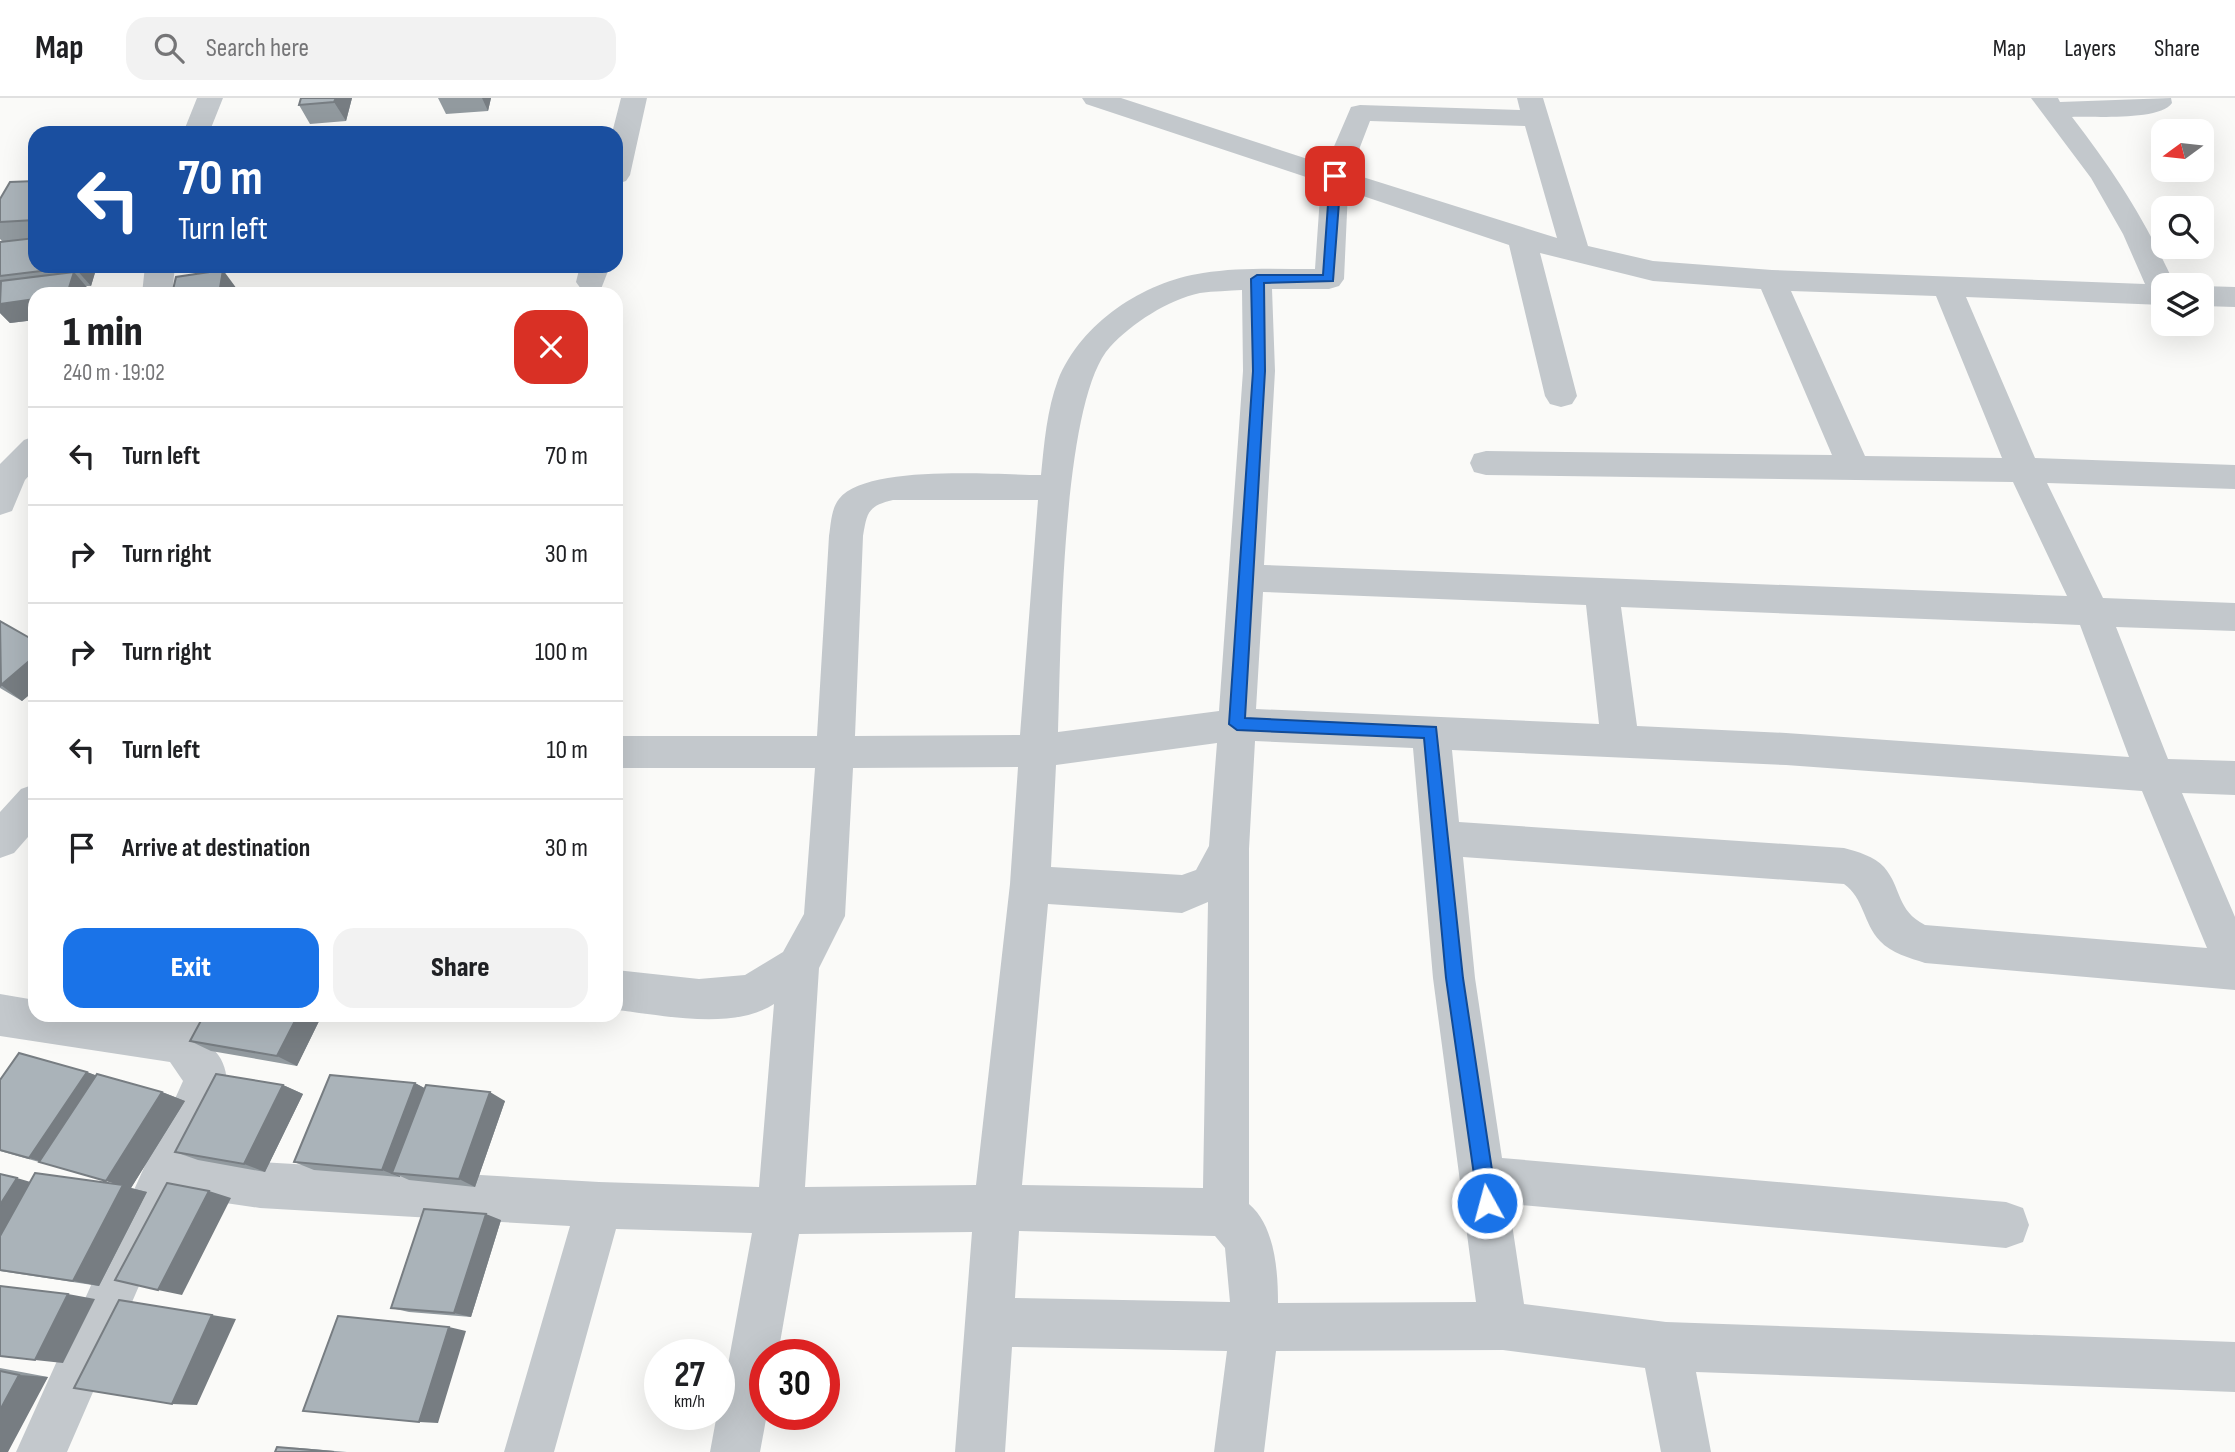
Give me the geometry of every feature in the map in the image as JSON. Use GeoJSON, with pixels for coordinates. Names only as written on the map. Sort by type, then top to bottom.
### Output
{"type":"FeatureCollection","features":[{"type":"Feature","properties":{"kind":"street"},"geometry":{"type":"LineString","coordinates":[[199,126],[210,98]]}},
{"type":"Feature","properties":{"kind":"street"},"geometry":{"type":"LineString","coordinates":[[623,145],[634,98]]}},
{"type":"Feature","properties":{"kind":"street"},"geometry":{"type":"LineString","coordinates":[[1095,98],[1522,239],[1653,271],[1773,281],[2151,293]]}},
{"type":"Feature","properties":{"kind":"street"},"geometry":{"type":"LineString","coordinates":[[2048,104],[2152,106],[2159,103],[2158,98]]}},
{"type":"Feature","properties":{"kind":"street"},"geometry":{"type":"LineString","coordinates":[[2048,104],[2103,175],[2137,234],[2154,273]]}},
{"type":"Feature","properties":{"kind":"street"},"geometry":{"type":"LineString","coordinates":[[980,1452],[997,1208],[1030,884],[1050,537],[1062,431],[1074,380],[1098,340],[1132,313],[1168,292],[1202,283],[1257,279],[1329,279],[1335,176],[1360,113],[1532,108],[1576,254]]}},
{"type":"Feature","properties":{"kind":"street"},"geometry":{"type":"LineString","coordinates":[[1522,239],[1561,396]]}},
{"type":"Feature","properties":{"kind":"street"},"geometry":{"type":"LineString","coordinates":[[1226,1215],[1229,849],[1259,371],[1257,279]]}},
{"type":"Feature","properties":{"kind":"street"},"geometry":{"type":"LineString","coordinates":[[1773,281],[1854,468]]}},
{"type":"Feature","properties":{"kind":"street"},"geometry":{"type":"LineString","coordinates":[[1441,838],[1844,866],[1861,872],[1875,889],[1882,910],[1892,927],[1908,939],[1925,944],[2235,968],[2155,775],[2093,613],[2024,470],[1947,287]]}},
{"type":"Feature","properties":{"kind":"street"},"geometry":{"type":"LineString","coordinates":[[2214,296],[2235,297]]}},
{"type":"Feature","properties":{"kind":"street"},"geometry":{"type":"LineString","coordinates":[[3,484],[28,456]]}},
{"type":"Feature","properties":{"kind":"street"},"geometry":{"type":"LineString","coordinates":[[1486,463],[2024,470],[2235,477]]}},
{"type":"Feature","properties":{"kind":"street"},"geometry":{"type":"LineString","coordinates":[[735,1452],[780,1211],[798,966],[824,915],[846,536],[851,508],[867,494],[893,488],[1056,486]]}},
{"type":"Feature","properties":{"kind":"street"},"geometry":{"type":"LineString","coordinates":[[1246,579],[2235,617]]}},
{"type":"Feature","properties":{"kind":"street"},"geometry":{"type":"LineString","coordinates":[[1601,593],[1620,741]]}},
{"type":"Feature","properties":{"kind":"street"},"geometry":{"type":"LineString","coordinates":[[623,752],[1038,751],[1237,724],[1786,749],[2155,775],[2235,778]]}},
{"type":"Feature","properties":{"kind":"street"},"geometry":{"type":"LineString","coordinates":[[1431,732],[1454,978],[1503,1326]]}},
{"type":"Feature","properties":{"kind":"street"},"geometry":{"type":"LineString","coordinates":[[0,840],[28,809]]}},
{"type":"Feature","properties":{"kind":"street"},"geometry":{"type":"LineString","coordinates":[[1030,884],[1182,894],[1210,883],[1229,849]]}},
{"type":"Feature","properties":{"kind":"street"},"geometry":{"type":"LineString","coordinates":[[623,991],[699,999],[751,995],[798,966]]}},
{"type":"Feature","properties":{"kind":"street"},"geometry":{"type":"LineString","coordinates":[[0,1015],[28,1017]]}},
{"type":"Feature","properties":{"kind":"street"},"geometry":{"type":"LineString","coordinates":[[41,1452],[205,1082],[204,1070],[190,1057],[195,1030],[91,1022]]}},
{"type":"Feature","properties":{"kind":"street"},"geometry":{"type":"LineString","coordinates":[[166,1171],[260,1185],[599,1205],[780,1211],[997,1208],[1196,1210],[1226,1215],[1243,1230],[1251,1253],[1254,1327],[1239,1452]]}},
{"type":"Feature","properties":{"kind":"street"},"geometry":{"type":"LineString","coordinates":[[1484,1179],[2006,1225]]}},
{"type":"Feature","properties":{"kind":"street"},"geometry":{"type":"LineString","coordinates":[[529,1452],[599,1205]]}},
{"type":"Feature","properties":{"kind":"street"},"geometry":{"type":"LineString","coordinates":[[989,1322],[1254,1327],[1503,1326],[1667,1346],[2235,1367]]}},
{"type":"Feature","properties":{"kind":"street"},"geometry":{"type":"LineString","coordinates":[[1667,1346],[1686,1452]]}},
{"type":"Feature","properties":{"kind":"building"},"geometry":{"type":"Polygon","coordinates":[[[301,98],[336,98],[334,102],[299,105],[301,98]]]}},
{"type":"Feature","properties":{"kind":"building"},"geometry":{"type":"Polygon","coordinates":[[[28,181],[28,220],[0,222],[0,199],[10,182],[28,181]]]}},
{"type":"Feature","properties":{"kind":"building"},"geometry":{"type":"Polygon","coordinates":[[[28,239],[28,273],[0,276],[0,242],[28,239]]]}},
{"type":"Feature","properties":{"kind":"building"},"geometry":{"type":"Polygon","coordinates":[[[74,273],[69,287],[28,287],[28,300],[0,304],[1,281],[74,273]]]}},
{"type":"Feature","properties":{"kind":"building"},"geometry":{"type":"Polygon","coordinates":[[[222,273],[220,287],[174,287],[176,277],[222,273]]]}},
{"type":"Feature","properties":{"kind":"building"},"geometry":{"type":"Polygon","coordinates":[[[0,621],[28,637],[28,662],[1,685],[0,621]]]}},
{"type":"Feature","properties":{"kind":"building"},"geometry":{"type":"Polygon","coordinates":[[[200,1022],[294,1022],[277,1056],[190,1041],[200,1022]]]}},
{"type":"Feature","properties":{"kind":"building"},"geometry":{"type":"Polygon","coordinates":[[[19,1053],[87,1072],[29,1158],[0,1150],[0,1080],[19,1053]]]}},
{"type":"Feature","properties":{"kind":"building"},"geometry":{"type":"Polygon","coordinates":[[[97,1074],[162,1092],[106,1181],[39,1162],[97,1074]]]}},
{"type":"Feature","properties":{"kind":"building"},"geometry":{"type":"Polygon","coordinates":[[[216,1074],[283,1085],[244,1164],[175,1152],[216,1074]]]}},
{"type":"Feature","properties":{"kind":"building"},"geometry":{"type":"Polygon","coordinates":[[[330,1075],[415,1083],[382,1170],[294,1162],[330,1075]]]}},
{"type":"Feature","properties":{"kind":"building"},"geometry":{"type":"Polygon","coordinates":[[[426,1085],[490,1092],[459,1179],[392,1173],[426,1085]]]}},
{"type":"Feature","properties":{"kind":"building"},"geometry":{"type":"Polygon","coordinates":[[[35,1173],[123,1185],[73,1281],[0,1270],[0,1236],[35,1173]]]}},
{"type":"Feature","properties":{"kind":"building"},"geometry":{"type":"Polygon","coordinates":[[[0,1174],[17,1178],[0,1205],[0,1174]]]}},
{"type":"Feature","properties":{"kind":"building"},"geometry":{"type":"Polygon","coordinates":[[[167,1183],[209,1191],[158,1290],[115,1280],[167,1183]]]}},
{"type":"Feature","properties":{"kind":"building"},"geometry":{"type":"Polygon","coordinates":[[[424,1209],[486,1214],[454,1313],[391,1308],[424,1209]]]}},
{"type":"Feature","properties":{"kind":"building"},"geometry":{"type":"Polygon","coordinates":[[[0,1286],[68,1294],[35,1360],[0,1356],[0,1286]]]}},
{"type":"Feature","properties":{"kind":"building"},"geometry":{"type":"Polygon","coordinates":[[[119,1300],[212,1315],[172,1404],[74,1388],[119,1300]]]}},
{"type":"Feature","properties":{"kind":"building"},"geometry":{"type":"Polygon","coordinates":[[[338,1316],[449,1327],[419,1422],[303,1411],[338,1316]]]}},
{"type":"Feature","properties":{"kind":"building"},"geometry":{"type":"Polygon","coordinates":[[[0,1371],[19,1375],[0,1410],[0,1371]]]}},
{"type":"Feature","properties":{"kind":"building"},"geometry":{"type":"Polygon","coordinates":[[[277,1447],[334,1452],[275,1452],[277,1447]]]}},
{"type":"Feature","properties":{"kind":"route"},"geometry":{"type":"LineString","coordinates":[[1335,176],[1329,279],[1257,279],[1259,371],[1237,724],[1431,732],[1454,978],[1487,1203]]}}]}
